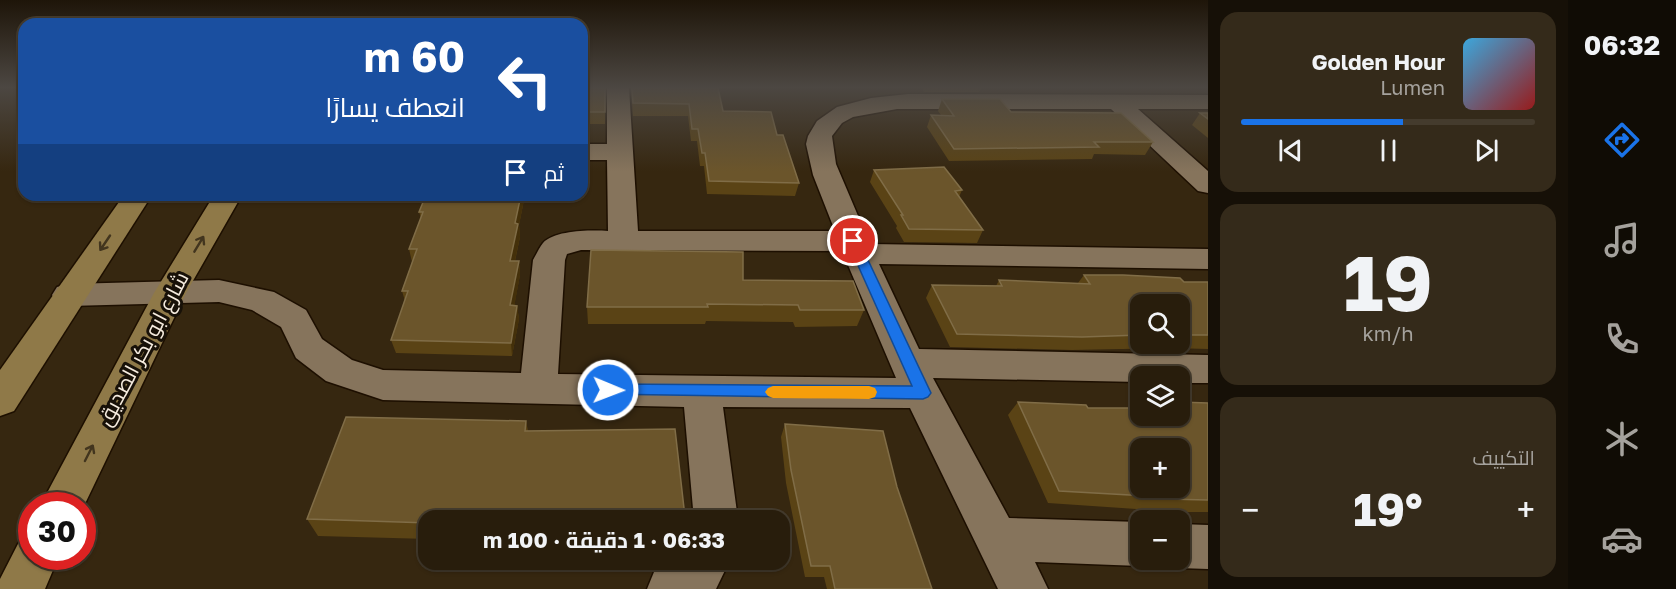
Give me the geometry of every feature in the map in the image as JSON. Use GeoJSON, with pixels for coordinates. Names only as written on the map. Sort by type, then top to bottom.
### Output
{"type":"FeatureCollection","features":[{"type":"Feature","properties":{"kind":"main road"},"geometry":{"type":"LineString","coordinates":[[0,400],[134,201]]}},
{"type":"Feature","properties":{"kind":"main road","name":"شارع ابو بكر الصديق"},"geometry":{"type":"LineString","coordinates":[[69,492],[170,292],[224,201]]}},
{"type":"Feature","properties":{"kind":"main road"},"geometry":{"type":"LineString","coordinates":[[20,589],[29,570]]}},
{"type":"Feature","properties":{"kind":"street"},"geometry":{"type":"LineString","coordinates":[[619,115],[623,239]]}},
{"type":"Feature","properties":{"kind":"street"},"geometry":{"type":"LineString","coordinates":[[840,115],[828,122],[820,135],[818,148],[856,248],[915,378],[996,539],[1024,589]]}},
{"type":"Feature","properties":{"kind":"street"},"geometry":{"type":"LineString","coordinates":[[1132,115],[1208,185]]}},
{"type":"Feature","properties":{"kind":"street"},"geometry":{"type":"LineString","coordinates":[[588,152],[620,152]]}},
{"type":"Feature","properties":{"kind":"street"},"geometry":{"type":"LineString","coordinates":[[538,389],[549,260],[555,248],[578,240],[623,239],[1208,259]]}},
{"type":"Feature","properties":{"kind":"street"},"geometry":{"type":"LineString","coordinates":[[69,295],[219,291],[262,300],[294,319],[309,348],[339,371],[383,385],[702,392],[915,378],[1208,369]]}},
{"type":"Feature","properties":{"kind":"street"},"geometry":{"type":"LineString","coordinates":[[702,392],[715,510]]}},
{"type":"Feature","properties":{"kind":"street"},"geometry":{"type":"LineString","coordinates":[[996,539],[1130,544]]}},
{"type":"Feature","properties":{"kind":"street"},"geometry":{"type":"LineString","coordinates":[[1190,546],[1208,547]]}},
{"type":"Feature","properties":{"kind":"street"},"geometry":{"type":"LineString","coordinates":[[671,589],[696,578],[701,570]]}},
{"type":"Feature","properties":{"kind":"building"},"geometry":{"type":"Polygon","coordinates":[[[690,115],[772,115],[777,135],[783,135],[799,183],[709,181],[705,153],[702,153],[698,129],[692,129],[690,115]]]}},
{"type":"Feature","properties":{"kind":"building"},"geometry":{"type":"Polygon","coordinates":[[[931,115],[1124,115],[1153,142],[1094,142],[1099,147],[954,149],[931,115]]]}},
{"type":"Feature","properties":{"kind":"building"},"geometry":{"type":"Polygon","coordinates":[[[944,167],[962,190],[955,191],[983,230],[909,229],[901,215],[903,215],[874,170],[944,167]]]}},
{"type":"Feature","properties":{"kind":"building"},"geometry":{"type":"Polygon","coordinates":[[[424,201],[520,201],[515,223],[518,224],[510,261],[519,261],[510,305],[517,306],[511,343],[391,340],[408,291],[402,291],[417,249],[409,249],[423,212],[419,212],[424,201]]]}},
{"type":"Feature","properties":{"kind":"building"},"geometry":{"type":"Polygon","coordinates":[[[591,250],[743,252],[743,280],[853,281],[864,310],[800,310],[798,305],[707,304],[708,307],[587,307],[591,250]]]}},
{"type":"Feature","properties":{"kind":"building"},"geometry":{"type":"Polygon","coordinates":[[[1084,275],[1180,278],[1184,282],[1208,282],[1208,335],[1190,335],[1190,294],[1130,294],[1130,335],[1082,337],[957,334],[932,285],[1002,286],[999,280],[1090,284],[1084,275]]]}},
{"type":"Feature","properties":{"kind":"building"},"geometry":{"type":"Polygon","coordinates":[[[1018,402],[1086,405],[1088,408],[1130,408],[1130,426],[1190,426],[1190,402],[1208,403],[1208,500],[1166,498],[1190,498],[1190,438],[1130,438],[1130,495],[1059,491],[1018,402]]]}},
{"type":"Feature","properties":{"kind":"building"},"geometry":{"type":"Polygon","coordinates":[[[346,417],[526,421],[525,431],[675,429],[684,510],[418,510],[418,523],[307,519],[346,417]]]}},
{"type":"Feature","properties":{"kind":"building"},"geometry":{"type":"Polygon","coordinates":[[[785,424],[883,431],[897,487],[932,589],[835,589],[830,566],[811,566],[791,470],[785,424]]]}},
{"type":"Feature","properties":{"kind":"slow traffic"},"geometry":{"type":"LineString","coordinates":[[773,392],[869,392]]}},
{"type":"Feature","properties":{"kind":"route"},"geometry":{"type":"LineString","coordinates":[[608,390],[923,393],[853,241]]}}]}
